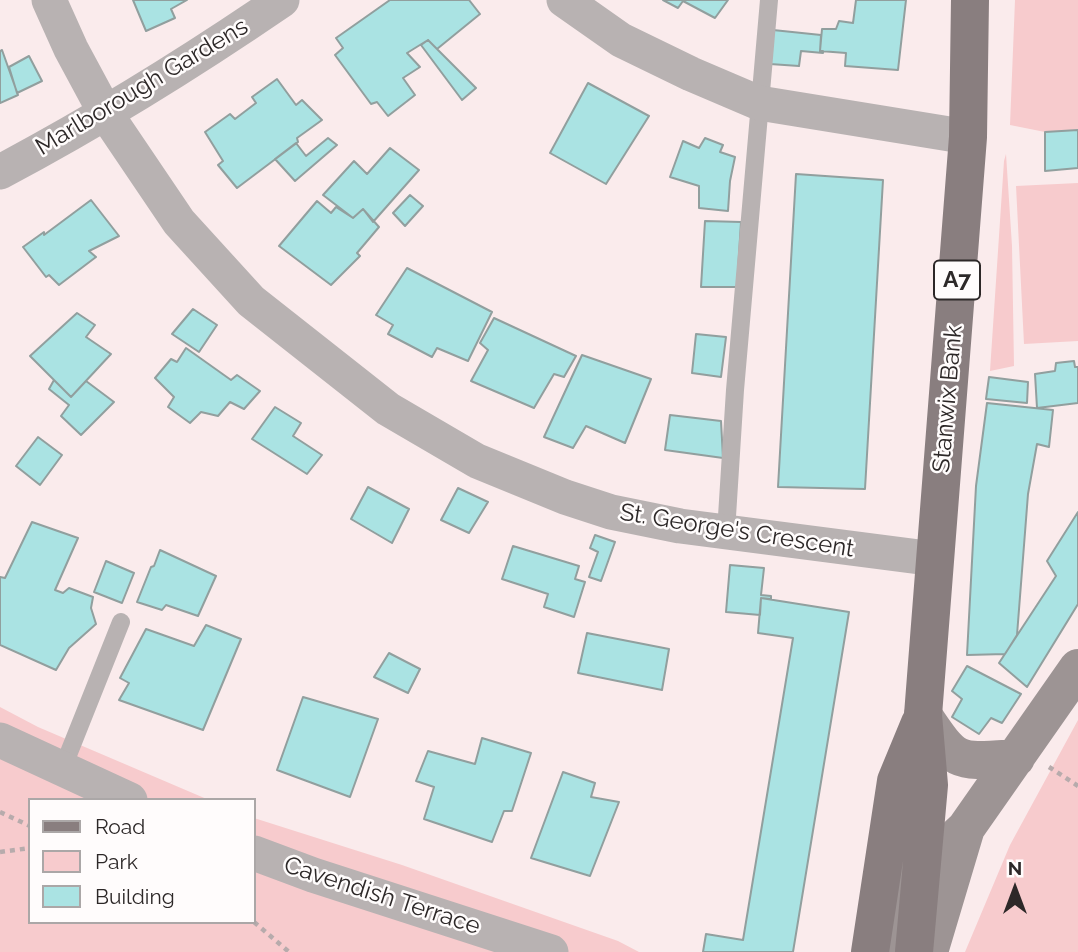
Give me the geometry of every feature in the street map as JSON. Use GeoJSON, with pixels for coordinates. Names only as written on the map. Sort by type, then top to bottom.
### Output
{"type":"FeatureCollection","features":[{"type":"Feature","properties":{"kind":"main road","name":"Stanwix Bank"},"geometry":{"type":"LineString","coordinates":[[914,952],[929,785],[923,715],[968,137],[970,0]]}},
{"type":"Feature","properties":{"kind":"main road"},"geometry":{"type":"LineString","coordinates":[[890,952],[901,889],[966,828],[1029,760],[1078,668]]}},
{"type":"Feature","properties":{"kind":"main road","name":"Stanwix Bank"},"geometry":{"type":"LineString","coordinates":[[870,952],[897,780],[923,715]]}},
{"type":"Feature","properties":{"kind":"main road"},"geometry":{"type":"LineString","coordinates":[[923,715],[944,747],[957,757],[976,760],[1029,760]]}},
{"type":"Feature","properties":{"kind":"main road"},"geometry":{"type":"LineString","coordinates":[[929,952],[966,828]]}},
{"type":"Feature","properties":{"kind":"street","name":"St. George's Crescent"},"geometry":{"type":"LineString","coordinates":[[49,0],[106,114],[179,222],[251,300],[388,409],[477,461],[565,497],[611,512],[726,532],[935,559]]}},
{"type":"Feature","properties":{"kind":"street","name":"Marlborough Gardens"},"geometry":{"type":"LineString","coordinates":[[0,172],[106,114],[197,58],[282,0]]}},
{"type":"Feature","properties":{"kind":"street"},"geometry":{"type":"LineString","coordinates":[[565,0],[621,40],[759,103],[968,137]]}},
{"type":"Feature","properties":{"kind":"street"},"geometry":{"type":"LineString","coordinates":[[0,740],[125,798]]}},
{"type":"Feature","properties":{"kind":"street","name":"Cavendish Terrace"},"geometry":{"type":"LineString","coordinates":[[256,854],[313,875],[551,952]]}},
{"type":"Feature","properties":{"kind":"lane"},"geometry":{"type":"LineString","coordinates":[[726,532],[769,0]]}},
{"type":"Feature","properties":{"kind":"lane"},"geometry":{"type":"LineString","coordinates":[[62,770],[121,622]]}},
{"type":"Feature","properties":{"kind":"path"},"geometry":{"type":"LineString","coordinates":[[1029,760],[1078,786]]}},
{"type":"Feature","properties":{"kind":"path"},"geometry":{"type":"LineString","coordinates":[[0,812],[28,825]]}},
{"type":"Feature","properties":{"kind":"path"},"geometry":{"type":"LineString","coordinates":[[0,852],[28,848]]}},
{"type":"Feature","properties":{"kind":"path"},"geometry":{"type":"LineString","coordinates":[[256,924],[289,952]]}},
{"type":"Feature","properties":{"kind":"green space"},"geometry":{"type":"Polygon","coordinates":[[[1015,0],[1078,0],[1078,130],[1045,132],[1010,125],[1015,0]]]}},
{"type":"Feature","properties":{"kind":"green space"},"geometry":{"type":"Polygon","coordinates":[[[1006,154],[1012,246],[1014,366],[990,371],[1004,161],[1006,154]]]}},
{"type":"Feature","properties":{"kind":"green space"},"geometry":{"type":"Polygon","coordinates":[[[1078,183],[1078,341],[1024,344],[1016,186],[1078,183]]]}},
{"type":"Feature","properties":{"kind":"green space"},"geometry":{"type":"Polygon","coordinates":[[[0,707],[38,727],[204,798],[28,798],[28,924],[256,924],[256,819],[402,865],[618,941],[639,952],[0,952],[0,707]]]}},
{"type":"Feature","properties":{"kind":"green space"},"geometry":{"type":"Polygon","coordinates":[[[1078,720],[1078,952],[965,952],[1010,845],[1078,720]]]}},
{"type":"Feature","properties":{"kind":"building"},"geometry":{"type":"Polygon","coordinates":[[[133,0],[187,0],[171,9],[175,18],[146,31],[133,0]]]}},
{"type":"Feature","properties":{"kind":"building"},"geometry":{"type":"Polygon","coordinates":[[[390,0],[469,0],[480,14],[437,49],[428,40],[407,53],[420,67],[403,78],[415,95],[388,116],[377,102],[371,104],[335,55],[343,48],[336,38],[390,0]]]}},
{"type":"Feature","properties":{"kind":"building"},"geometry":{"type":"Polygon","coordinates":[[[663,0],[728,0],[715,18],[683,1],[678,8],[663,0]]]}},
{"type":"Feature","properties":{"kind":"building"},"geometry":{"type":"Polygon","coordinates":[[[856,0],[906,0],[898,70],[845,66],[846,53],[820,51],[822,29],[836,29],[839,21],[853,23],[856,0]]]}},
{"type":"Feature","properties":{"kind":"building"},"geometry":{"type":"Polygon","coordinates":[[[773,30],[821,35],[820,51],[823,53],[801,51],[799,66],[770,64],[773,30]]]}},
{"type":"Feature","properties":{"kind":"building"},"geometry":{"type":"Polygon","coordinates":[[[428,40],[476,88],[462,100],[421,45],[428,40]]]}},
{"type":"Feature","properties":{"kind":"building"},"geometry":{"type":"Polygon","coordinates":[[[2,50],[18,95],[0,103],[0,51],[2,50]]]}},
{"type":"Feature","properties":{"kind":"building"},"geometry":{"type":"Polygon","coordinates":[[[29,56],[42,81],[17,93],[9,67],[29,56]]]}},
{"type":"Feature","properties":{"kind":"building"},"geometry":{"type":"Polygon","coordinates":[[[277,79],[296,105],[302,100],[322,120],[297,138],[298,142],[237,188],[218,165],[223,161],[205,132],[230,114],[235,119],[256,103],[252,97],[277,79]]]}},
{"type":"Feature","properties":{"kind":"building"},"geometry":{"type":"Polygon","coordinates":[[[588,83],[649,116],[606,184],[550,153],[588,83]]]}},
{"type":"Feature","properties":{"kind":"building"},"geometry":{"type":"Polygon","coordinates":[[[1078,130],[1078,168],[1045,171],[1045,132],[1078,130]]]}},
{"type":"Feature","properties":{"kind":"building"},"geometry":{"type":"Polygon","coordinates":[[[328,138],[337,145],[295,181],[275,159],[296,143],[306,156],[328,138]]]}},
{"type":"Feature","properties":{"kind":"building"},"geometry":{"type":"Polygon","coordinates":[[[705,138],[723,145],[720,152],[735,157],[728,211],[699,208],[699,186],[670,177],[683,141],[699,148],[705,138]]]}},
{"type":"Feature","properties":{"kind":"building"},"geometry":{"type":"Polygon","coordinates":[[[390,148],[419,170],[373,222],[363,209],[353,218],[323,195],[354,161],[367,174],[390,148]]]}},
{"type":"Feature","properties":{"kind":"building"},"geometry":{"type":"Polygon","coordinates":[[[796,174],[883,180],[865,489],[778,487],[796,174]]]}},
{"type":"Feature","properties":{"kind":"building"},"geometry":{"type":"Polygon","coordinates":[[[410,195],[423,206],[405,226],[393,213],[410,195]]]}},
{"type":"Feature","properties":{"kind":"building"},"geometry":{"type":"Polygon","coordinates":[[[91,200],[119,236],[89,251],[96,257],[59,285],[49,275],[46,277],[23,247],[91,200]]]}},
{"type":"Feature","properties":{"kind":"building"},"geometry":{"type":"Polygon","coordinates":[[[317,201],[331,213],[336,207],[353,218],[363,209],[379,227],[357,253],[360,256],[331,285],[279,246],[317,201]]]}},
{"type":"Feature","properties":{"kind":"building"},"geometry":{"type":"Polygon","coordinates":[[[705,221],[741,222],[737,287],[701,287],[705,221]]]}},
{"type":"Feature","properties":{"kind":"building"},"geometry":{"type":"Polygon","coordinates":[[[407,268],[492,312],[468,361],[437,348],[432,357],[388,334],[393,325],[376,315],[407,268]]]}},
{"type":"Feature","properties":{"kind":"building"},"geometry":{"type":"Polygon","coordinates":[[[193,309],[217,325],[199,352],[172,334],[193,309]]]}},
{"type":"Feature","properties":{"kind":"building"},"geometry":{"type":"Polygon","coordinates":[[[77,313],[95,325],[86,337],[111,354],[71,397],[30,356],[77,313]]]}},
{"type":"Feature","properties":{"kind":"building"},"geometry":{"type":"Polygon","coordinates":[[[494,318],[576,356],[564,377],[554,374],[534,408],[471,381],[488,350],[480,343],[494,318]]]}},
{"type":"Feature","properties":{"kind":"building"},"geometry":{"type":"Polygon","coordinates":[[[696,334],[726,337],[721,377],[692,373],[696,334]]]}},
{"type":"Feature","properties":{"kind":"building"},"geometry":{"type":"Polygon","coordinates":[[[186,348],[231,380],[237,375],[260,391],[244,409],[230,402],[218,416],[201,412],[190,423],[168,407],[174,397],[155,378],[171,359],[177,362],[186,348]]]}},
{"type":"Feature","properties":{"kind":"building"},"geometry":{"type":"Polygon","coordinates":[[[582,355],[651,379],[625,443],[586,426],[573,448],[544,437],[582,355]]]}},
{"type":"Feature","properties":{"kind":"building"},"geometry":{"type":"Polygon","coordinates":[[[1074,361],[1075,367],[1078,367],[1078,403],[1037,408],[1035,374],[1055,371],[1056,363],[1074,361]]]}},
{"type":"Feature","properties":{"kind":"building"},"geometry":{"type":"Polygon","coordinates":[[[989,377],[1028,382],[1027,403],[986,399],[989,377]]]}},
{"type":"Feature","properties":{"kind":"building"},"geometry":{"type":"Polygon","coordinates":[[[54,380],[71,397],[86,381],[114,402],[81,435],[61,416],[69,405],[49,389],[54,380]]]}},
{"type":"Feature","properties":{"kind":"building"},"geometry":{"type":"Polygon","coordinates":[[[987,403],[1053,410],[1049,447],[1037,444],[1028,494],[1017,635],[1005,654],[967,655],[976,486],[987,403]]]}},
{"type":"Feature","properties":{"kind":"building"},"geometry":{"type":"Polygon","coordinates":[[[275,407],[301,423],[293,436],[322,455],[307,474],[252,439],[275,407]]]}},
{"type":"Feature","properties":{"kind":"building"},"geometry":{"type":"Polygon","coordinates":[[[670,415],[721,421],[723,458],[665,450],[670,415]]]}},
{"type":"Feature","properties":{"kind":"building"},"geometry":{"type":"Polygon","coordinates":[[[38,437],[62,455],[40,485],[16,466],[38,437]]]}},
{"type":"Feature","properties":{"kind":"building"},"geometry":{"type":"Polygon","coordinates":[[[368,487],[409,509],[392,543],[351,519],[368,487]]]}},
{"type":"Feature","properties":{"kind":"building"},"geometry":{"type":"Polygon","coordinates":[[[458,488],[488,502],[469,533],[441,520],[458,488]]]}},
{"type":"Feature","properties":{"kind":"building"},"geometry":{"type":"Polygon","coordinates":[[[1078,512],[1078,604],[1027,687],[999,663],[1056,576],[1047,561],[1078,512]]]}},
{"type":"Feature","properties":{"kind":"building"},"geometry":{"type":"Polygon","coordinates":[[[32,522],[78,538],[55,590],[63,593],[69,588],[93,597],[91,608],[96,624],[69,648],[56,670],[0,645],[0,577],[5,578],[32,522]]]}},
{"type":"Feature","properties":{"kind":"building"},"geometry":{"type":"Polygon","coordinates":[[[595,535],[615,542],[601,581],[589,577],[598,552],[590,548],[595,535]]]}},
{"type":"Feature","properties":{"kind":"building"},"geometry":{"type":"Polygon","coordinates":[[[513,546],[579,566],[575,579],[585,582],[574,617],[544,607],[548,594],[502,579],[513,546]]]}},
{"type":"Feature","properties":{"kind":"building"},"geometry":{"type":"Polygon","coordinates":[[[160,550],[216,576],[198,616],[166,605],[162,610],[137,602],[160,550]]]}},
{"type":"Feature","properties":{"kind":"building"},"geometry":{"type":"Polygon","coordinates":[[[106,561],[134,573],[122,603],[94,592],[106,561]]]}},
{"type":"Feature","properties":{"kind":"building"},"geometry":{"type":"Polygon","coordinates":[[[730,565],[764,568],[761,595],[771,596],[771,599],[761,598],[760,615],[726,612],[730,565]]]}},
{"type":"Feature","properties":{"kind":"building"},"geometry":{"type":"Polygon","coordinates":[[[761,598],[849,612],[793,952],[703,952],[706,934],[743,940],[793,638],[758,633],[761,598]]]}},
{"type":"Feature","properties":{"kind":"building"},"geometry":{"type":"Polygon","coordinates":[[[206,625],[241,639],[203,730],[119,700],[129,683],[120,678],[146,629],[194,646],[206,625]]]}},
{"type":"Feature","properties":{"kind":"building"},"geometry":{"type":"Polygon","coordinates":[[[587,633],[669,649],[662,690],[578,673],[587,633]]]}},
{"type":"Feature","properties":{"kind":"building"},"geometry":{"type":"Polygon","coordinates":[[[389,653],[420,669],[408,693],[374,677],[389,653]]]}},
{"type":"Feature","properties":{"kind":"building"},"geometry":{"type":"Polygon","coordinates":[[[967,666],[1021,694],[1002,723],[991,718],[979,734],[952,717],[962,699],[952,691],[967,666]]]}},
{"type":"Feature","properties":{"kind":"building"},"geometry":{"type":"Polygon","coordinates":[[[303,697],[378,719],[350,797],[277,770],[303,697]]]}},
{"type":"Feature","properties":{"kind":"building"},"geometry":{"type":"Polygon","coordinates":[[[482,738],[531,753],[512,811],[504,811],[492,842],[424,819],[434,787],[416,781],[428,751],[475,764],[482,738]]]}},
{"type":"Feature","properties":{"kind":"building"},"geometry":{"type":"Polygon","coordinates":[[[563,772],[595,783],[591,797],[619,802],[590,876],[531,858],[563,772]]]}}]}
